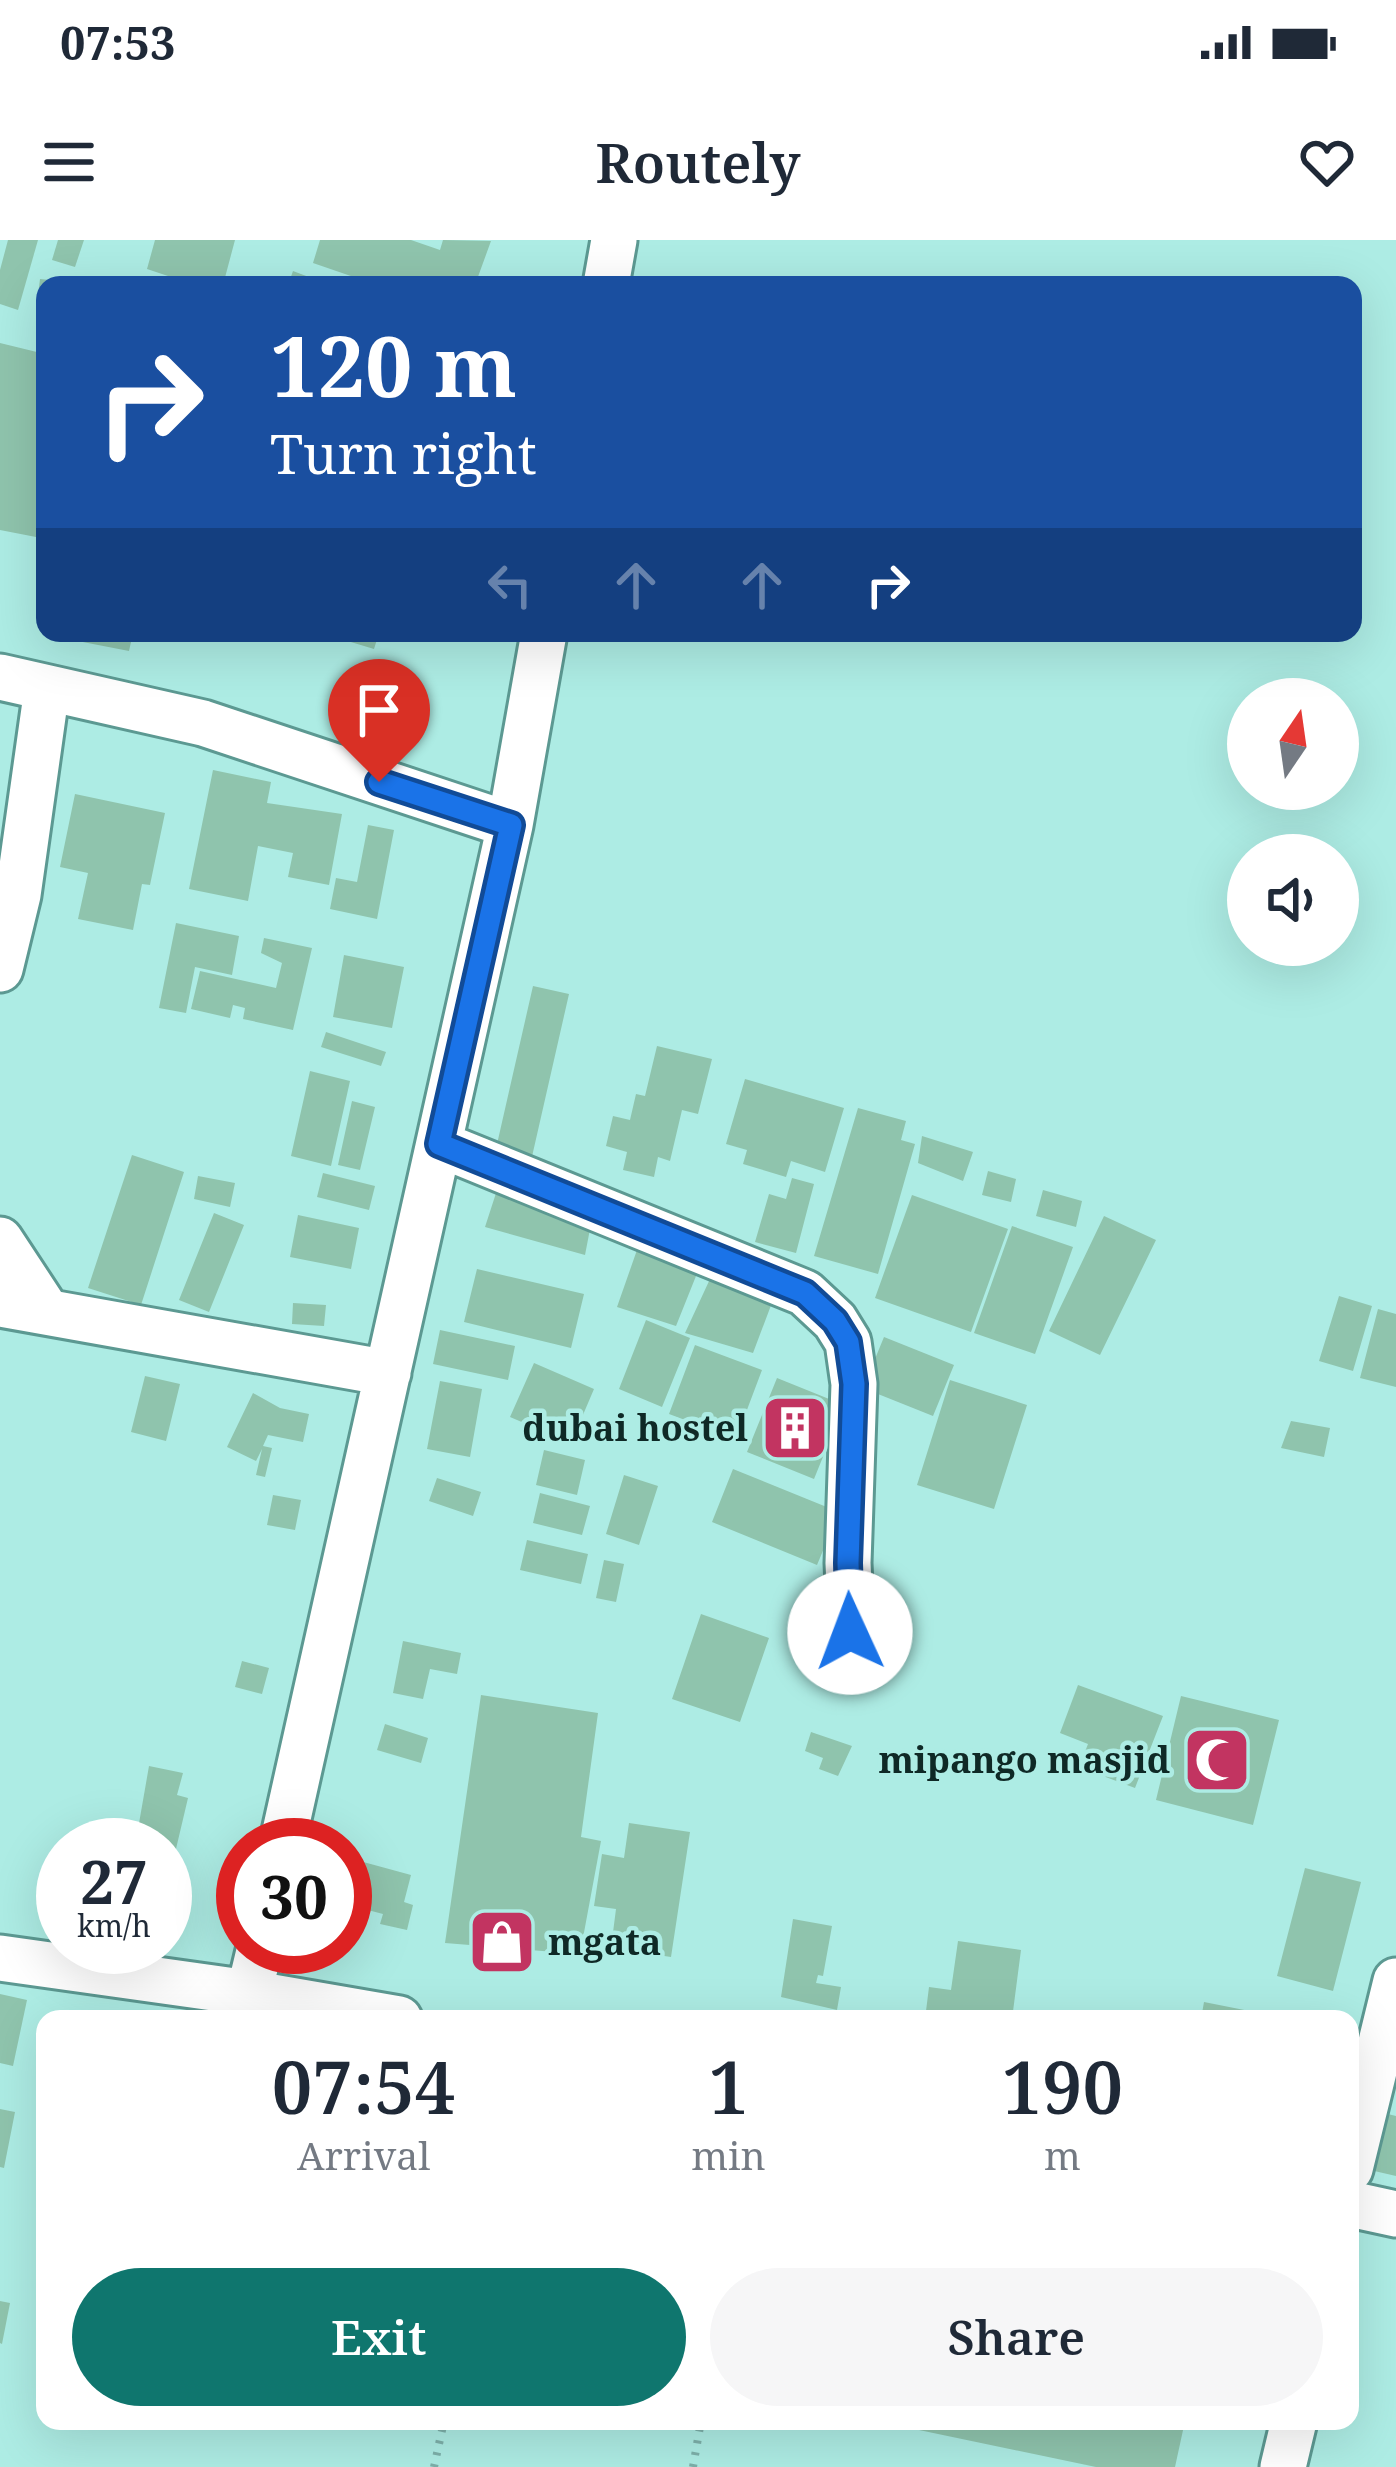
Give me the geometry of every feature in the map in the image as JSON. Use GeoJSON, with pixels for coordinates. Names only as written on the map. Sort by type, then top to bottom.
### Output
{"type":"FeatureCollection","features":[{"type":"Feature","properties":{"kind":"street"},"geometry":{"type":"LineString","coordinates":[[608,276],[614,240]]}},
{"type":"Feature","properties":{"kind":"street"},"geometry":{"type":"LineString","coordinates":[[288,1818],[511,825],[542,642]]}},
{"type":"Feature","properties":{"kind":"street"},"geometry":{"type":"LineString","coordinates":[[0,677],[203,723],[511,825]]}},
{"type":"Feature","properties":{"kind":"street"},"geometry":{"type":"LineString","coordinates":[[0,969],[18,895],[46,688]]}},
{"type":"Feature","properties":{"kind":"street"},"geometry":{"type":"LineString","coordinates":[[439,1144],[805,1293],[835,1321],[848,1342],[854,1384],[850,1632]]}},
{"type":"Feature","properties":{"kind":"street"},"geometry":{"type":"LineString","coordinates":[[0,1240],[46,1310]]}},
{"type":"Feature","properties":{"kind":"street"},"geometry":{"type":"LineString","coordinates":[[0,1304],[388,1373]]}},
{"type":"Feature","properties":{"kind":"street"},"geometry":{"type":"LineString","coordinates":[[0,1958],[347,2010]]}},
{"type":"Feature","properties":{"kind":"street"},"geometry":{"type":"LineString","coordinates":[[249,1993],[254,1974]]}},
{"type":"Feature","properties":{"kind":"street"},"geometry":{"type":"LineString","coordinates":[[1359,2132],[1396,1981]]}},
{"type":"Feature","properties":{"kind":"street"},"geometry":{"type":"LineString","coordinates":[[1359,2206],[1396,2214]]}},
{"type":"Feature","properties":{"kind":"street"},"geometry":{"type":"LineString","coordinates":[[1283,2467],[1292,2430]]}},
{"type":"Feature","properties":{"kind":"path"},"geometry":{"type":"LineString","coordinates":[[434,2467],[442,2430]]}},
{"type":"Feature","properties":{"kind":"path"},"geometry":{"type":"LineString","coordinates":[[693,2467],[699,2430]]}},
{"type":"Feature","properties":{"kind":"building"},"geometry":{"type":"Polygon","coordinates":[[[8,240],[38,240],[18,310],[0,304],[0,270],[8,240]]]}},
{"type":"Feature","properties":{"kind":"building"},"geometry":{"type":"Polygon","coordinates":[[[58,240],[84,240],[75,267],[52,260],[58,240]]]}},
{"type":"Feature","properties":{"kind":"building"},"geometry":{"type":"Polygon","coordinates":[[[155,240],[235,240],[225,276],[168,276],[147,269],[155,240]]]}},
{"type":"Feature","properties":{"kind":"building"},"geometry":{"type":"Polygon","coordinates":[[[320,240],[411,240],[440,250],[443,240],[491,241],[478,276],[351,276],[313,263],[320,240]]]}},
{"type":"Feature","properties":{"kind":"building"},"geometry":{"type":"Polygon","coordinates":[[[0,343],[36,352],[36,537],[0,530],[0,343]]]}},
{"type":"Feature","properties":{"kind":"building"},"geometry":{"type":"Polygon","coordinates":[[[83,642],[131,642],[129,651],[83,642]]]}},
{"type":"Feature","properties":{"kind":"building"},"geometry":{"type":"Polygon","coordinates":[[[213,770],[271,782],[267,803],[342,814],[329,885],[288,877],[293,853],[258,846],[248,901],[189,889],[213,770]]]}},
{"type":"Feature","properties":{"kind":"building"},"geometry":{"type":"Polygon","coordinates":[[[75,794],[165,813],[150,885],[142,884],[133,930],[78,919],[88,873],[60,867],[75,794]]]}},
{"type":"Feature","properties":{"kind":"building"},"geometry":{"type":"Polygon","coordinates":[[[368,825],[394,830],[377,919],[330,909],[336,878],[357,882],[368,825]]]}},
{"type":"Feature","properties":{"kind":"building"},"geometry":{"type":"Polygon","coordinates":[[[176,923],[239,936],[232,975],[195,967],[186,1013],[159,1008],[176,923]]]}},
{"type":"Feature","properties":{"kind":"building"},"geometry":{"type":"Polygon","coordinates":[[[264,938],[312,948],[293,1030],[243,1019],[245,1008],[233,1005],[230,1018],[191,1009],[200,971],[276,988],[282,963],[261,953],[264,938]]]}},
{"type":"Feature","properties":{"kind":"building"},"geometry":{"type":"Polygon","coordinates":[[[344,955],[404,967],[392,1028],[333,1017],[344,955]]]}},
{"type":"Feature","properties":{"kind":"building"},"geometry":{"type":"Polygon","coordinates":[[[533,986],[569,994],[531,1161],[495,1153],[533,986]]]}},
{"type":"Feature","properties":{"kind":"building"},"geometry":{"type":"Polygon","coordinates":[[[326,1032],[386,1052],[381,1066],[321,1047],[326,1032]]]}},
{"type":"Feature","properties":{"kind":"building"},"geometry":{"type":"Polygon","coordinates":[[[657,1046],[712,1059],[698,1114],[682,1110],[670,1161],[658,1157],[654,1177],[623,1170],[627,1152],[606,1146],[613,1116],[630,1120],[636,1094],[645,1096],[657,1046]]]}},
{"type":"Feature","properties":{"kind":"building"},"geometry":{"type":"Polygon","coordinates":[[[310,1071],[350,1081],[331,1166],[291,1156],[310,1071]]]}},
{"type":"Feature","properties":{"kind":"building"},"geometry":{"type":"Polygon","coordinates":[[[745,1079],[844,1108],[825,1172],[791,1161],[786,1177],[743,1164],[747,1150],[726,1144],[745,1079]]]}},
{"type":"Feature","properties":{"kind":"building"},"geometry":{"type":"Polygon","coordinates":[[[352,1101],[375,1107],[360,1170],[338,1165],[352,1101]]]}},
{"type":"Feature","properties":{"kind":"building"},"geometry":{"type":"Polygon","coordinates":[[[858,1108],[906,1121],[901,1140],[915,1144],[878,1274],[814,1256],[858,1108]]]}},
{"type":"Feature","properties":{"kind":"building"},"geometry":{"type":"Polygon","coordinates":[[[922,1136],[973,1152],[963,1181],[918,1163],[922,1136]]]}},
{"type":"Feature","properties":{"kind":"building"},"geometry":{"type":"Polygon","coordinates":[[[132,1155],[184,1172],[141,1305],[88,1288],[132,1155]]]}},
{"type":"Feature","properties":{"kind":"building"},"geometry":{"type":"Polygon","coordinates":[[[988,1171],[1016,1179],[1011,1202],[982,1195],[988,1171]]]}},
{"type":"Feature","properties":{"kind":"building"},"geometry":{"type":"Polygon","coordinates":[[[323,1173],[375,1186],[369,1210],[317,1197],[323,1173]]]}},
{"type":"Feature","properties":{"kind":"building"},"geometry":{"type":"Polygon","coordinates":[[[198,1176],[235,1183],[230,1207],[194,1199],[198,1176]]]}},
{"type":"Feature","properties":{"kind":"building"},"geometry":{"type":"Polygon","coordinates":[[[792,1178],[814,1184],[796,1253],[755,1242],[769,1194],[786,1199],[792,1178]]]}},
{"type":"Feature","properties":{"kind":"building"},"geometry":{"type":"Polygon","coordinates":[[[497,1190],[591,1224],[585,1255],[485,1227],[497,1190]]]}},
{"type":"Feature","properties":{"kind":"building"},"geometry":{"type":"Polygon","coordinates":[[[1043,1190],[1082,1201],[1076,1227],[1036,1216],[1043,1190]]]}},
{"type":"Feature","properties":{"kind":"building"},"geometry":{"type":"Polygon","coordinates":[[[912,1195],[1008,1229],[971,1332],[875,1298],[912,1195]]]}},
{"type":"Feature","properties":{"kind":"building"},"geometry":{"type":"Polygon","coordinates":[[[214,1213],[244,1225],[209,1312],[179,1300],[214,1213]]]}},
{"type":"Feature","properties":{"kind":"building"},"geometry":{"type":"Polygon","coordinates":[[[298,1215],[359,1228],[351,1269],[290,1257],[298,1215]]]}},
{"type":"Feature","properties":{"kind":"building"},"geometry":{"type":"Polygon","coordinates":[[[1104,1216],[1156,1240],[1100,1355],[1049,1331],[1104,1216]]]}},
{"type":"Feature","properties":{"kind":"building"},"geometry":{"type":"Polygon","coordinates":[[[1012,1226],[1073,1247],[1035,1354],[974,1333],[1012,1226]]]}},
{"type":"Feature","properties":{"kind":"building"},"geometry":{"type":"Polygon","coordinates":[[[637,1250],[698,1271],[676,1326],[617,1307],[637,1250]]]}},
{"type":"Feature","properties":{"kind":"building"},"geometry":{"type":"Polygon","coordinates":[[[477,1269],[584,1294],[571,1348],[464,1322],[477,1269]]]}},
{"type":"Feature","properties":{"kind":"building"},"geometry":{"type":"Polygon","coordinates":[[[710,1279],[773,1300],[753,1353],[685,1333],[710,1279]]]}},
{"type":"Feature","properties":{"kind":"building"},"geometry":{"type":"Polygon","coordinates":[[[1339,1296],[1372,1306],[1353,1371],[1319,1361],[1339,1296]]]}},
{"type":"Feature","properties":{"kind":"building"},"geometry":{"type":"Polygon","coordinates":[[[293,1303],[326,1305],[324,1326],[292,1324],[293,1303]]]}},
{"type":"Feature","properties":{"kind":"building"},"geometry":{"type":"Polygon","coordinates":[[[1378,1309],[1396,1314],[1396,1387],[1360,1378],[1378,1309]]]}},
{"type":"Feature","properties":{"kind":"building"},"geometry":{"type":"Polygon","coordinates":[[[646,1320],[690,1338],[662,1407],[619,1389],[646,1320]]]}},
{"type":"Feature","properties":{"kind":"building"},"geometry":{"type":"Polygon","coordinates":[[[440,1330],[515,1346],[508,1380],[433,1364],[440,1330]]]}},
{"type":"Feature","properties":{"kind":"building"},"geometry":{"type":"Polygon","coordinates":[[[884,1337],[954,1365],[933,1416],[863,1388],[884,1337]]]}},
{"type":"Feature","properties":{"kind":"building"},"geometry":{"type":"Polygon","coordinates":[[[695,1345],[762,1370],[736,1439],[669,1414],[695,1345]]]}},
{"type":"Feature","properties":{"kind":"building","name":"dubai hostel"},"geometry":{"type":"Polygon","coordinates":[[[534,1363],[594,1389],[571,1443],[510,1417],[534,1363]]]}},
{"type":"Feature","properties":{"kind":"building"},"geometry":{"type":"Polygon","coordinates":[[[145,1376],[180,1384],[166,1441],[131,1432],[145,1376]]]}},
{"type":"Feature","properties":{"kind":"building","name":"dubai hostel"},"geometry":{"type":"Polygon","coordinates":[[[777,1378],[844,1405],[814,1479],[747,1452],[777,1378]]]}},
{"type":"Feature","properties":{"kind":"building"},"geometry":{"type":"Polygon","coordinates":[[[950,1380],[1027,1405],[994,1509],[917,1485],[950,1380]]]}},
{"type":"Feature","properties":{"kind":"building"},"geometry":{"type":"Polygon","coordinates":[[[440,1381],[482,1389],[470,1457],[427,1449],[440,1381]]]}},
{"type":"Feature","properties":{"kind":"building"},"geometry":{"type":"Polygon","coordinates":[[[253,1393],[280,1408],[309,1414],[303,1442],[268,1435],[263,1446],[272,1448],[265,1477],[256,1475],[262,1449],[256,1461],[227,1447],[253,1393]]]}},
{"type":"Feature","properties":{"kind":"building"},"geometry":{"type":"Polygon","coordinates":[[[1291,1421],[1330,1428],[1324,1457],[1281,1448],[1291,1421]]]}},
{"type":"Feature","properties":{"kind":"building"},"geometry":{"type":"Polygon","coordinates":[[[544,1450],[585,1460],[577,1495],[536,1485],[544,1450]]]}},
{"type":"Feature","properties":{"kind":"building"},"geometry":{"type":"Polygon","coordinates":[[[733,1469],[839,1512],[817,1565],[712,1522],[733,1469]]]}},
{"type":"Feature","properties":{"kind":"building","name":"dubai hostel"},"geometry":{"type":"Polygon","coordinates":[[[624,1475],[658,1486],[639,1545],[606,1534],[624,1475]]]}},
{"type":"Feature","properties":{"kind":"building"},"geometry":{"type":"Polygon","coordinates":[[[437,1478],[481,1492],[473,1516],[429,1501],[437,1478]]]}},
{"type":"Feature","properties":{"kind":"building"},"geometry":{"type":"Polygon","coordinates":[[[540,1493],[590,1506],[582,1535],[533,1523],[540,1493]]]}},
{"type":"Feature","properties":{"kind":"building"},"geometry":{"type":"Polygon","coordinates":[[[273,1495],[301,1500],[295,1530],[267,1525],[273,1495]]]}},
{"type":"Feature","properties":{"kind":"building"},"geometry":{"type":"Polygon","coordinates":[[[527,1540],[588,1554],[581,1584],[520,1570],[527,1540]]]}},
{"type":"Feature","properties":{"kind":"building"},"geometry":{"type":"Polygon","coordinates":[[[604,1560],[624,1564],[616,1602],[596,1598],[604,1560]]]}},
{"type":"Feature","properties":{"kind":"building"},"geometry":{"type":"Polygon","coordinates":[[[701,1614],[769,1638],[740,1722],[672,1699],[701,1614]]]}},
{"type":"Feature","properties":{"kind":"building"},"geometry":{"type":"Polygon","coordinates":[[[403,1641],[461,1653],[457,1674],[430,1669],[423,1699],[393,1693],[403,1641]]]}},
{"type":"Feature","properties":{"kind":"building"},"geometry":{"type":"Polygon","coordinates":[[[242,1661],[269,1668],[262,1694],[235,1687],[242,1661]]]}},
{"type":"Feature","properties":{"kind":"building"},"geometry":{"type":"Polygon","coordinates":[[[1078,1685],[1163,1716],[1135,1788],[1079,1767],[1088,1744],[1060,1733],[1078,1685]]]}},
{"type":"Feature","properties":{"kind":"building"},"geometry":{"type":"Polygon","coordinates":[[[481,1695],[598,1713],[581,1837],[601,1841],[580,1954],[445,1943],[481,1695]]]}},
{"type":"Feature","properties":{"kind":"building","name":"mipango masjid"},"geometry":{"type":"Polygon","coordinates":[[[1181,1696],[1279,1720],[1253,1825],[1156,1800],[1181,1696]]]}},
{"type":"Feature","properties":{"kind":"building"},"geometry":{"type":"Polygon","coordinates":[[[385,1724],[428,1738],[421,1763],[377,1750],[385,1724]]]}},
{"type":"Feature","properties":{"kind":"building"},"geometry":{"type":"Polygon","coordinates":[[[811,1732],[852,1746],[838,1776],[819,1769],[823,1758],[805,1751],[811,1732]]]}},
{"type":"Feature","properties":{"kind":"building"},"geometry":{"type":"Polygon","coordinates":[[[149,1766],[183,1773],[177,1795],[188,1798],[183,1818],[140,1818],[149,1766]]]}},
{"type":"Feature","properties":{"kind":"building"},"geometry":{"type":"Polygon","coordinates":[[[629,1823],[690,1832],[671,1957],[611,1948],[616,1909],[594,1906],[602,1854],[624,1858],[629,1823]]]}},
{"type":"Feature","properties":{"kind":"building"},"geometry":{"type":"Polygon","coordinates":[[[372,1864],[411,1875],[404,1902],[413,1905],[407,1930],[380,1924],[383,1914],[372,1911],[372,1864]]]}},
{"type":"Feature","properties":{"kind":"building"},"geometry":{"type":"Polygon","coordinates":[[[1305,1868],[1361,1882],[1333,1991],[1277,1976],[1305,1868]]]}},
{"type":"Feature","properties":{"kind":"building"},"geometry":{"type":"Polygon","coordinates":[[[793,1919],[832,1926],[823,1976],[818,1975],[816,1983],[841,1987],[837,2010],[781,1997],[793,1919]]]}},
{"type":"Feature","properties":{"kind":"building"},"geometry":{"type":"Polygon","coordinates":[[[958,1941],[1021,1950],[1013,2010],[926,2010],[929,1987],[951,1990],[958,1941]]]}},
{"type":"Feature","properties":{"kind":"building"},"geometry":{"type":"Polygon","coordinates":[[[0,1994],[27,2000],[13,2066],[0,2063],[0,1994]]]}},
{"type":"Feature","properties":{"kind":"building"},"geometry":{"type":"Polygon","coordinates":[[[1204,2002],[1244,2010],[1203,2010],[1204,2002]]]}},
{"type":"Feature","properties":{"kind":"building"},"geometry":{"type":"Polygon","coordinates":[[[0,2109],[15,2112],[4,2168],[0,2167],[0,2109]]]}},
{"type":"Feature","properties":{"kind":"building"},"geometry":{"type":"Polygon","coordinates":[[[1371,2110],[1396,2116],[1396,2176],[1359,2167],[1371,2110]]]}},
{"type":"Feature","properties":{"kind":"building"},"geometry":{"type":"Polygon","coordinates":[[[0,2301],[10,2303],[2,2344],[0,2343],[0,2301]]]}},
{"type":"Feature","properties":{"kind":"building"},"geometry":{"type":"Polygon","coordinates":[[[919,2430],[1183,2430],[1175,2467],[1096,2467],[919,2430]]]}},
{"type":"Feature","properties":{"kind":"place","name":"dubai hostel"},"geometry":{"type":"Point","coordinates":[795,1428]}},
{"type":"Feature","properties":{"kind":"place","name":"mipango masjid"},"geometry":{"type":"Point","coordinates":[1217,1760]}},
{"type":"Feature","properties":{"kind":"place","name":"mgata"},"geometry":{"type":"Point","coordinates":[502,1942]}},
{"type":"Feature","properties":{"kind":"route"},"geometry":{"type":"LineString","coordinates":[[379,782],[511,825],[439,1144],[805,1293],[835,1321],[848,1342],[854,1384],[850,1632]]}}]}
